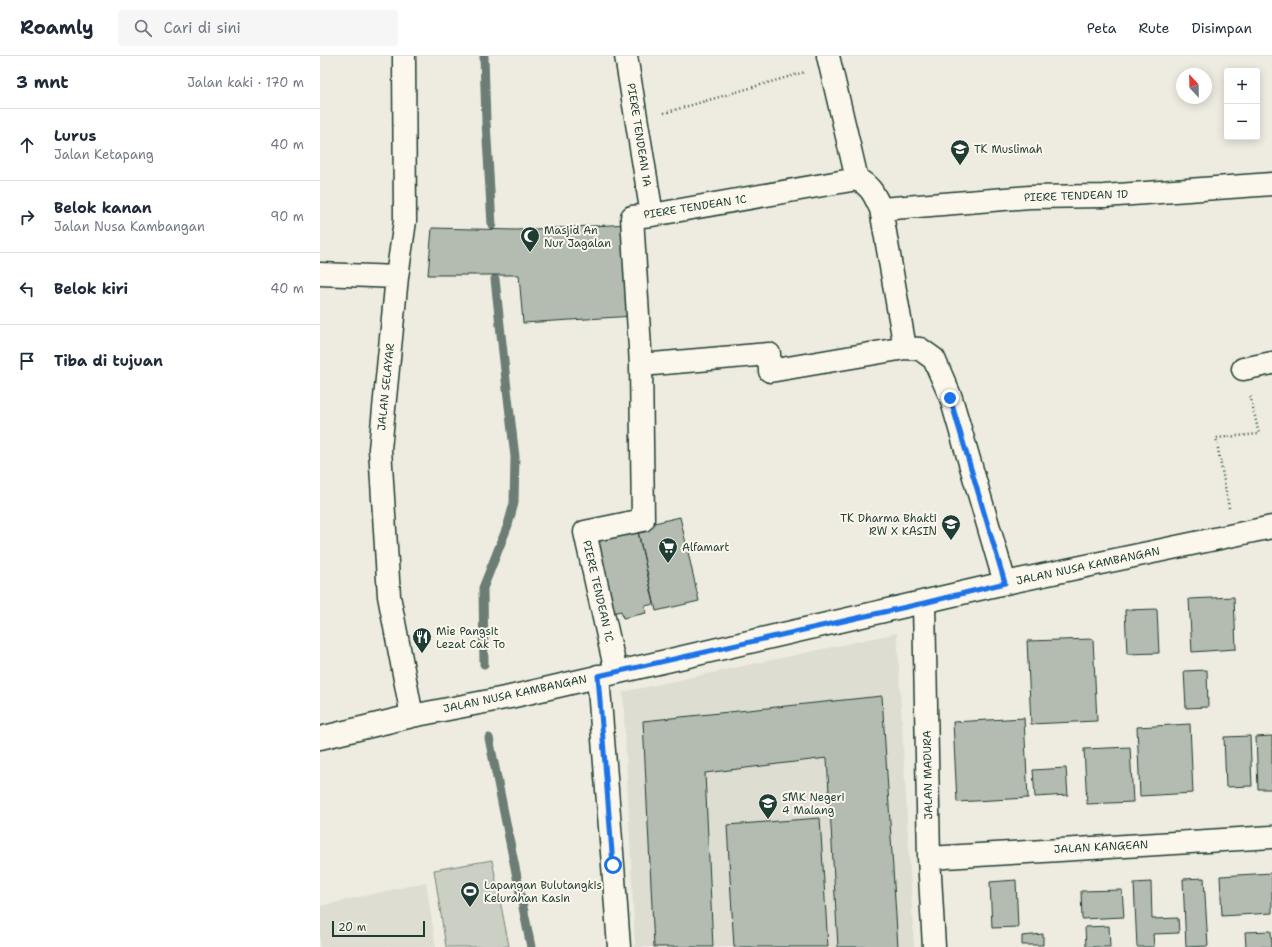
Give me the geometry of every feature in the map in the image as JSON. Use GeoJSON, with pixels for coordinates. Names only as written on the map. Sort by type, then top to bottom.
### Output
{"type":"FeatureCollection","features":[{"type":"Feature","properties":{"kind":"street","name":"JALAN SELAYAR"},"geometry":{"type":"LineString","coordinates":[[404,56],[405,221],[397,277],[380,449],[389,596],[412,716]]}},
{"type":"Feature","properties":{"kind":"street","name":"PIERE TENDEAN 1A"},"geometry":{"type":"LineString","coordinates":[[626,56],[652,215]]}},
{"type":"Feature","properties":{"kind":"street"},"geometry":{"type":"LineString","coordinates":[[829,60],[857,179],[866,184],[873,193],[881,209],[905,348]]}},
{"type":"Feature","properties":{"kind":"street","name":"PIERE TENDEAN 1C"},"geometry":{"type":"LineString","coordinates":[[607,674],[585,532],[643,520],[641,365],[632,217],[652,215],[857,179]]}},
{"type":"Feature","properties":{"kind":"street","name":"PIERE TENDEAN 1D"},"geometry":{"type":"LineString","coordinates":[[881,209],[1030,197],[1104,196],[1272,184]]}},
{"type":"Feature","properties":{"kind":"street"},"geometry":{"type":"LineString","coordinates":[[320,274],[397,277]]}},
{"type":"Feature","properties":{"kind":"street"},"geometry":{"type":"LineString","coordinates":[[641,365],[769,354],[770,371],[905,348],[920,349],[934,359],[950,398],[1005,583]]}},
{"type":"Feature","properties":{"kind":"street"},"geometry":{"type":"LineString","coordinates":[[1244,369],[1272,363]]}},
{"type":"Feature","properties":{"kind":"street","name":"JALAN NUSA KAMBANGAN"},"geometry":{"type":"LineString","coordinates":[[320,738],[412,716],[510,697],[924,603],[1005,583],[1272,527]]}},
{"type":"Feature","properties":{"kind":"street","name":"JALAN MADURA"},"geometry":{"type":"LineString","coordinates":[[924,603],[929,858],[934,947]]}},
{"type":"Feature","properties":{"kind":"street"},"geometry":{"type":"LineString","coordinates":[[607,674],[613,865],[619,947]]}},
{"type":"Feature","properties":{"kind":"street","name":"JALAN KANGEAN"},"geometry":{"type":"LineString","coordinates":[[929,858],[1272,837]]}},
{"type":"Feature","properties":{"kind":"path"},"geometry":{"type":"LineString","coordinates":[[636,121],[829,60]]}},
{"type":"Feature","properties":{"kind":"path"},"geometry":{"type":"LineString","coordinates":[[1235,535],[1216,438],[1259,434],[1244,369]]}},
{"type":"Feature","properties":{"kind":"shaded area","name":"SMK Negeri 4 Malang"},"geometry":{"type":"Polygon","coordinates":[[[897,633],[914,947],[635,947],[623,692],[897,633]]]}},
{"type":"Feature","properties":{"kind":"shaded area","name":"Lapangan Bulutangkis Kelurahan Kasin"},"geometry":{"type":"Polygon","coordinates":[[[492,860],[509,946],[446,947],[434,870],[492,860]]]}},
{"type":"Feature","properties":{"kind":"shaded area"},"geometry":{"type":"Polygon","coordinates":[[[426,882],[436,947],[320,947],[320,906],[426,882]]]}},
{"type":"Feature","properties":{"kind":"building","name":"Masjid An Nur Jagalan"},"geometry":{"type":"Polygon","coordinates":[[[629,224],[634,316],[523,323],[519,275],[428,275],[432,228],[516,230],[629,224]]]}},
{"type":"Feature","properties":{"kind":"building","name":"Alfamart"},"geometry":{"type":"Polygon","coordinates":[[[680,517],[699,601],[656,611],[637,527],[680,517]]]}},
{"type":"Feature","properties":{"kind":"building"},"geometry":{"type":"Polygon","coordinates":[[[637,527],[654,604],[645,606],[646,613],[623,618],[621,611],[607,614],[590,538],[637,527]]]}},
{"type":"Feature","properties":{"kind":"building"},"geometry":{"type":"Polygon","coordinates":[[[1234,597],[1236,649],[1192,652],[1189,599],[1234,597]]]}},
{"type":"Feature","properties":{"kind":"building"},"geometry":{"type":"Polygon","coordinates":[[[1157,609],[1159,653],[1127,654],[1125,610],[1157,609]]]}},
{"type":"Feature","properties":{"kind":"building"},"geometry":{"type":"Polygon","coordinates":[[[1093,639],[1097,721],[1031,724],[1027,641],[1093,639]]]}},
{"type":"Feature","properties":{"kind":"building"},"geometry":{"type":"Polygon","coordinates":[[[1207,670],[1208,707],[1186,708],[1184,671],[1207,670]]]}},
{"type":"Feature","properties":{"kind":"building"},"geometry":{"type":"Polygon","coordinates":[[[882,696],[898,947],[838,947],[827,758],[705,773],[713,947],[654,947],[643,721],[882,696]]]}},
{"type":"Feature","properties":{"kind":"building"},"geometry":{"type":"Polygon","coordinates":[[[1024,718],[1028,798],[957,802],[953,722],[1024,718]]]}},
{"type":"Feature","properties":{"kind":"building"},"geometry":{"type":"Polygon","coordinates":[[[1190,724],[1193,793],[1140,796],[1137,727],[1190,724]]]}},
{"type":"Feature","properties":{"kind":"building"},"geometry":{"type":"Polygon","coordinates":[[[1250,736],[1252,786],[1226,787],[1224,737],[1250,736]]]}},
{"type":"Feature","properties":{"kind":"building"},"geometry":{"type":"Polygon","coordinates":[[[1272,736],[1272,789],[1258,789],[1256,737],[1272,736]]]}},
{"type":"Feature","properties":{"kind":"building"},"geometry":{"type":"Polygon","coordinates":[[[1130,747],[1133,802],[1087,804],[1084,749],[1130,747]]]}},
{"type":"Feature","properties":{"kind":"building"},"geometry":{"type":"Polygon","coordinates":[[[1066,768],[1068,795],[1035,797],[1033,770],[1066,768]]]}},
{"type":"Feature","properties":{"kind":"building"},"geometry":{"type":"Polygon","coordinates":[[[820,818],[828,947],[734,947],[727,825],[820,818]]]}},
{"type":"Feature","properties":{"kind":"building"},"geometry":{"type":"Polygon","coordinates":[[[1272,873],[1272,913],[1222,916],[1220,876],[1272,873]]]}},
{"type":"Feature","properties":{"kind":"building"},"geometry":{"type":"Polygon","coordinates":[[[1204,878],[1208,946],[1186,947],[1183,879],[1204,878]]]}},
{"type":"Feature","properties":{"kind":"building"},"geometry":{"type":"Polygon","coordinates":[[[1016,880],[1018,927],[992,928],[990,882],[1016,880]]]}},
{"type":"Feature","properties":{"kind":"building"},"geometry":{"type":"Polygon","coordinates":[[[1151,882],[1152,919],[1178,918],[1179,933],[1153,934],[1154,947],[1137,947],[1134,883],[1151,882]]]}},
{"type":"Feature","properties":{"kind":"building"},"geometry":{"type":"Polygon","coordinates":[[[1122,890],[1124,917],[1082,919],[1081,891],[1122,890]]]}},
{"type":"Feature","properties":{"kind":"building"},"geometry":{"type":"Polygon","coordinates":[[[1109,926],[1110,947],[1086,947],[1085,927],[1109,926]]]}},
{"type":"Feature","properties":{"kind":"building"},"geometry":{"type":"Polygon","coordinates":[[[1271,931],[1272,947],[1246,947],[1245,932],[1271,931]]]}},
{"type":"Feature","properties":{"kind":"building"},"geometry":{"type":"Polygon","coordinates":[[[1043,934],[1043,945],[1022,945],[1022,936],[1043,934]]]}},
{"type":"Feature","properties":{"kind":"waterway"},"geometry":{"type":"LineString","coordinates":[[484,56],[492,225]]}},
{"type":"Feature","properties":{"kind":"waterway"},"geometry":{"type":"LineString","coordinates":[[484,664],[483,588],[508,525],[514,503],[515,457],[495,279]]}},
{"type":"Feature","properties":{"kind":"waterway"},"geometry":{"type":"LineString","coordinates":[[489,738],[531,947]]}},
{"type":"Feature","properties":{"kind":"place","name":"TK Muslimah"},"geometry":{"type":"Point","coordinates":[960,166]}},
{"type":"Feature","properties":{"kind":"place","name":"Masjid An Nur Jagalan"},"geometry":{"type":"Point","coordinates":[530,253]}},
{"type":"Feature","properties":{"kind":"place","name":"TK Dharma Bhakti RW X KASIN"},"geometry":{"type":"Point","coordinates":[951,541]}},
{"type":"Feature","properties":{"kind":"place","name":"Alfamart"},"geometry":{"type":"Point","coordinates":[668,564]}},
{"type":"Feature","properties":{"kind":"place","name":"Mie Pangsit Lezat Cak To"},"geometry":{"type":"Point","coordinates":[422,654]}},
{"type":"Feature","properties":{"kind":"place","name":"SMK Negeri 4 Malang"},"geometry":{"type":"Point","coordinates":[768,820]}},
{"type":"Feature","properties":{"kind":"place","name":"Lapangan Bulutangkis Kelurahan Kasin"},"geometry":{"type":"Point","coordinates":[470,908]}},
{"type":"Feature","properties":{"kind":"route"},"geometry":{"type":"LineString","coordinates":[[613,865],[598,676],[924,603],[1005,583],[950,398]]}}]}
